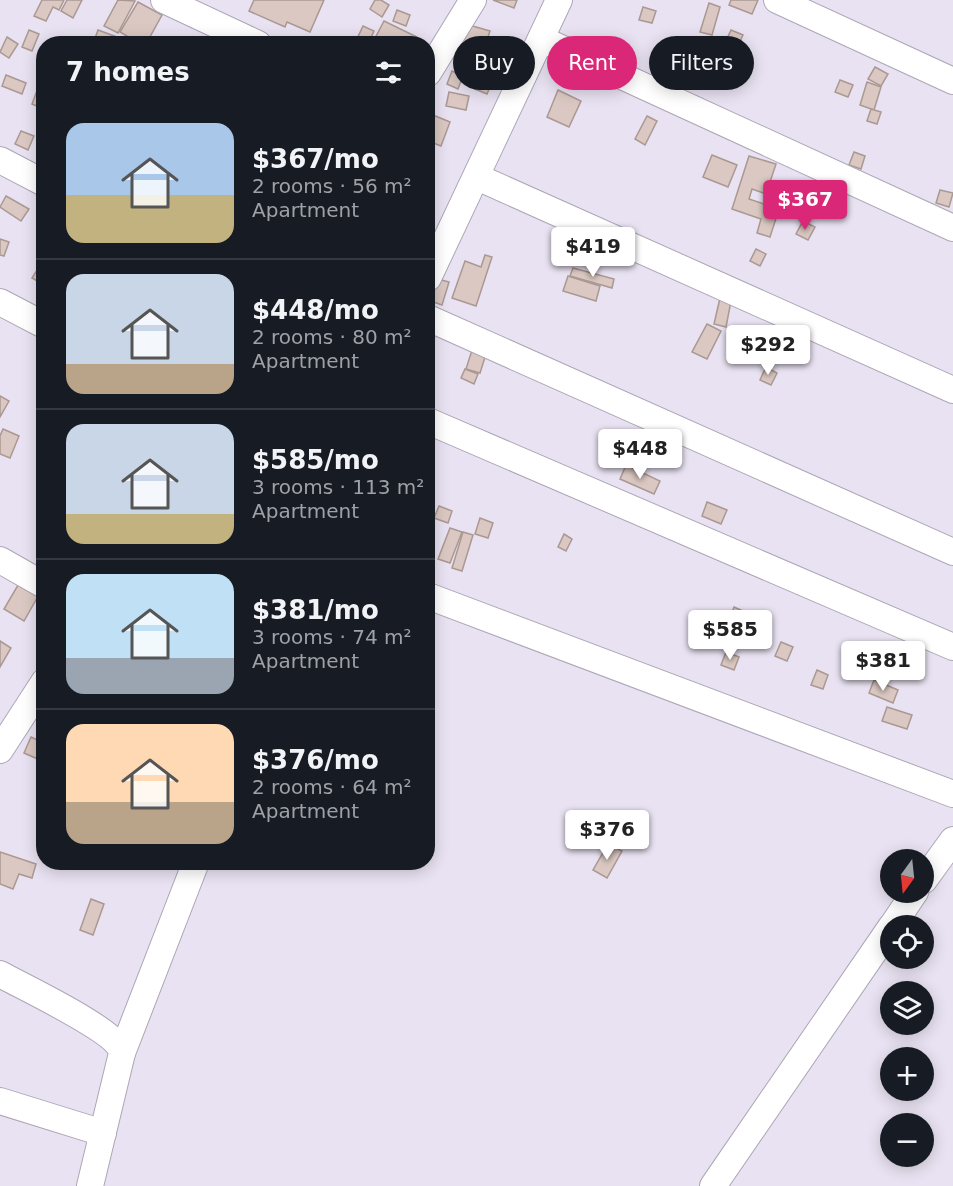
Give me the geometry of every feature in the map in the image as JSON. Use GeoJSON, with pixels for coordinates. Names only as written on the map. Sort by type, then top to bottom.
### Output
{"type":"FeatureCollection","features":[{"type":"Feature","properties":{"kind":"street"},"geometry":{"type":"LineString","coordinates":[[164,0],[241,36]]}},
{"type":"Feature","properties":{"kind":"street"},"geometry":{"type":"LineString","coordinates":[[435,62],[473,0]]}},
{"type":"Feature","properties":{"kind":"street"},"geometry":{"type":"LineString","coordinates":[[435,264],[559,0]]}},
{"type":"Feature","properties":{"kind":"street"},"geometry":{"type":"LineString","coordinates":[[777,0],[953,81]]}},
{"type":"Feature","properties":{"kind":"street"},"geometry":{"type":"LineString","coordinates":[[541,39],[953,228]]}},
{"type":"Feature","properties":{"kind":"street"},"geometry":{"type":"LineString","coordinates":[[0,160],[36,179]]}},
{"type":"Feature","properties":{"kind":"street"},"geometry":{"type":"LineString","coordinates":[[477,177],[953,390]]}},
{"type":"Feature","properties":{"kind":"street"},"geometry":{"type":"LineString","coordinates":[[0,302],[36,321]]}},
{"type":"Feature","properties":{"kind":"street"},"geometry":{"type":"LineString","coordinates":[[435,321],[953,552]]}},
{"type":"Feature","properties":{"kind":"street"},"geometry":{"type":"LineString","coordinates":[[435,424],[953,647]]}},
{"type":"Feature","properties":{"kind":"street"},"geometry":{"type":"LineString","coordinates":[[0,560],[36,580]]}},
{"type":"Feature","properties":{"kind":"street"},"geometry":{"type":"LineString","coordinates":[[435,599],[953,794]]}},
{"type":"Feature","properties":{"kind":"street"},"geometry":{"type":"LineString","coordinates":[[0,750],[36,694]]}},
{"type":"Feature","properties":{"kind":"street"},"geometry":{"type":"LineString","coordinates":[[934,866],[953,840]]}},
{"type":"Feature","properties":{"kind":"street"},"geometry":{"type":"LineString","coordinates":[[90,1186],[122,1053],[193,870]]}},
{"type":"Feature","properties":{"kind":"street"},"geometry":{"type":"LineString","coordinates":[[713,1186],[880,942]]}},
{"type":"Feature","properties":{"kind":"street"},"geometry":{"type":"LineString","coordinates":[[0,974],[94,1024],[118,1043],[122,1053]]}},
{"type":"Feature","properties":{"kind":"street"},"geometry":{"type":"LineString","coordinates":[[0,1101],[103,1133]]}},
{"type":"Feature","properties":{"kind":"building"},"geometry":{"type":"Polygon","coordinates":[[[42,0],[64,0],[59,10],[53,7],[46,21],[34,16],[42,0]]]}},
{"type":"Feature","properties":{"kind":"building"},"geometry":{"type":"Polygon","coordinates":[[[67,0],[82,0],[73,18],[61,11],[67,0]]]}},
{"type":"Feature","properties":{"kind":"building"},"geometry":{"type":"Polygon","coordinates":[[[118,0],[135,1],[118,33],[104,26],[118,0]]]}},
{"type":"Feature","properties":{"kind":"building"},"geometry":{"type":"Polygon","coordinates":[[[254,0],[324,0],[310,32],[287,22],[285,27],[249,11],[254,0]]]}},
{"type":"Feature","properties":{"kind":"building"},"geometry":{"type":"Polygon","coordinates":[[[375,0],[381,0],[389,5],[382,17],[370,9],[375,0]]]}},
{"type":"Feature","properties":{"kind":"building"},"geometry":{"type":"Polygon","coordinates":[[[493,0],[517,0],[514,8],[493,0]]]}},
{"type":"Feature","properties":{"kind":"building"},"geometry":{"type":"Polygon","coordinates":[[[731,0],[758,0],[752,14],[729,5],[731,0]]]}},
{"type":"Feature","properties":{"kind":"building"},"geometry":{"type":"Polygon","coordinates":[[[138,2],[162,15],[150,36],[127,36],[120,32],[138,2]]]}},
{"type":"Feature","properties":{"kind":"building"},"geometry":{"type":"Polygon","coordinates":[[[709,3],[720,7],[712,35],[700,32],[709,3]]]}},
{"type":"Feature","properties":{"kind":"building"},"geometry":{"type":"Polygon","coordinates":[[[643,7],[656,11],[652,23],[639,20],[643,7]]]}},
{"type":"Feature","properties":{"kind":"building"},"geometry":{"type":"Polygon","coordinates":[[[397,10],[410,15],[406,26],[393,21],[397,10]]]}},
{"type":"Feature","properties":{"kind":"building"},"geometry":{"type":"Polygon","coordinates":[[[384,21],[415,36],[376,36],[384,21]]]}},
{"type":"Feature","properties":{"kind":"building"},"geometry":{"type":"Polygon","coordinates":[[[462,23],[490,31],[488,36],[458,36],[462,23]]]}},
{"type":"Feature","properties":{"kind":"building"},"geometry":{"type":"Polygon","coordinates":[[[363,26],[374,31],[372,36],[358,36],[363,26]]]}},
{"type":"Feature","properties":{"kind":"building"},"geometry":{"type":"Polygon","coordinates":[[[29,30],[39,34],[36,36],[32,51],[22,47],[29,30]]]}},
{"type":"Feature","properties":{"kind":"building"},"geometry":{"type":"Polygon","coordinates":[[[98,30],[114,36],[96,36],[98,30]]]}},
{"type":"Feature","properties":{"kind":"building"},"geometry":{"type":"Polygon","coordinates":[[[731,30],[743,35],[743,36],[728,36],[731,30]]]}},
{"type":"Feature","properties":{"kind":"building"},"geometry":{"type":"Polygon","coordinates":[[[7,37],[18,44],[9,58],[0,52],[7,37]]]}},
{"type":"Feature","properties":{"kind":"building"},"geometry":{"type":"Polygon","coordinates":[[[875,67],[888,74],[881,86],[868,79],[875,67]]]}},
{"type":"Feature","properties":{"kind":"building"},"geometry":{"type":"Polygon","coordinates":[[[452,71],[453,87],[447,84],[452,71]]]}},
{"type":"Feature","properties":{"kind":"building"},"geometry":{"type":"Polygon","coordinates":[[[6,75],[26,83],[22,94],[2,86],[6,75]]]}},
{"type":"Feature","properties":{"kind":"building"},"geometry":{"type":"Polygon","coordinates":[[[840,80],[853,85],[848,97],[835,92],[840,80]]]}},
{"type":"Feature","properties":{"kind":"building"},"geometry":{"type":"Polygon","coordinates":[[[867,82],[881,87],[874,110],[860,105],[867,82]]]}},
{"type":"Feature","properties":{"kind":"building"},"geometry":{"type":"Polygon","coordinates":[[[477,90],[489,90],[487,94],[477,90]]]}},
{"type":"Feature","properties":{"kind":"building"},"geometry":{"type":"Polygon","coordinates":[[[558,90],[581,101],[569,127],[547,117],[558,90]]]}},
{"type":"Feature","properties":{"kind":"building"},"geometry":{"type":"Polygon","coordinates":[[[449,92],[469,96],[466,110],[446,106],[449,92]]]}},
{"type":"Feature","properties":{"kind":"building"},"geometry":{"type":"Polygon","coordinates":[[[36,93],[36,106],[32,104],[36,93]]]}},
{"type":"Feature","properties":{"kind":"building"},"geometry":{"type":"Polygon","coordinates":[[[871,109],[881,112],[877,124],[867,121],[871,109]]]}},
{"type":"Feature","properties":{"kind":"building"},"geometry":{"type":"Polygon","coordinates":[[[435,116],[450,122],[441,146],[435,144],[435,116]]]}},
{"type":"Feature","properties":{"kind":"building"},"geometry":{"type":"Polygon","coordinates":[[[647,116],[657,121],[645,145],[635,139],[647,116]]]}},
{"type":"Feature","properties":{"kind":"building"},"geometry":{"type":"Polygon","coordinates":[[[21,131],[34,136],[28,150],[15,144],[21,131]]]}},
{"type":"Feature","properties":{"kind":"building"},"geometry":{"type":"Polygon","coordinates":[[[854,152],[865,156],[861,169],[849,165],[854,152]]]}},
{"type":"Feature","properties":{"kind":"building"},"geometry":{"type":"Polygon","coordinates":[[[712,155],[737,165],[728,187],[703,177],[712,155]]]}},
{"type":"Feature","properties":{"kind":"building"},"geometry":{"type":"Polygon","coordinates":[[[749,156],[776,164],[766,194],[752,189],[749,199],[779,209],[770,237],[757,233],[761,219],[732,209],[749,156]]]}},
{"type":"Feature","properties":{"kind":"building"},"geometry":{"type":"Polygon","coordinates":[[[940,190],[953,193],[949,207],[936,203],[940,190]]]}},
{"type":"Feature","properties":{"kind":"building"},"geometry":{"type":"Polygon","coordinates":[[[6,196],[29,209],[21,221],[0,207],[6,196]]]}},
{"type":"Feature","properties":{"kind":"building"},"geometry":{"type":"Polygon","coordinates":[[[803,221],[815,227],[808,240],[796,234],[803,221]]]}},
{"type":"Feature","properties":{"kind":"building"},"geometry":{"type":"Polygon","coordinates":[[[0,239],[9,242],[4,256],[0,255],[0,239]]]}},
{"type":"Feature","properties":{"kind":"building"},"geometry":{"type":"Polygon","coordinates":[[[615,247],[628,253],[623,265],[610,259],[615,247]]]}},
{"type":"Feature","properties":{"kind":"building"},"geometry":{"type":"Polygon","coordinates":[[[756,249],[766,254],[760,266],[750,261],[756,249]]]}},
{"type":"Feature","properties":{"kind":"building"},"geometry":{"type":"Polygon","coordinates":[[[485,255],[492,257],[476,306],[452,298],[465,261],[481,267],[485,255]]]}},
{"type":"Feature","properties":{"kind":"building"},"geometry":{"type":"Polygon","coordinates":[[[573,268],[614,279],[612,288],[570,276],[573,268]]]}},
{"type":"Feature","properties":{"kind":"building"},"geometry":{"type":"Polygon","coordinates":[[[568,276],[600,286],[596,301],[563,291],[568,276]]]}},
{"type":"Feature","properties":{"kind":"building"},"geometry":{"type":"Polygon","coordinates":[[[435,278],[449,282],[442,305],[435,302],[435,278]]]}},
{"type":"Feature","properties":{"kind":"building"},"geometry":{"type":"Polygon","coordinates":[[[720,298],[731,301],[726,327],[714,324],[720,298]]]}},
{"type":"Feature","properties":{"kind":"building"},"geometry":{"type":"Polygon","coordinates":[[[707,324],[721,331],[707,359],[692,352],[707,324]]]}},
{"type":"Feature","properties":{"kind":"building"},"geometry":{"type":"Polygon","coordinates":[[[473,347],[487,351],[480,373],[466,369],[473,347]]]}},
{"type":"Feature","properties":{"kind":"building"},"geometry":{"type":"Polygon","coordinates":[[[766,367],[777,373],[771,385],[760,380],[766,367]]]}},
{"type":"Feature","properties":{"kind":"building"},"geometry":{"type":"Polygon","coordinates":[[[465,369],[478,374],[474,384],[461,378],[465,369]]]}},
{"type":"Feature","properties":{"kind":"building"},"geometry":{"type":"Polygon","coordinates":[[[0,396],[9,401],[0,417],[0,396]]]}},
{"type":"Feature","properties":{"kind":"building"},"geometry":{"type":"Polygon","coordinates":[[[3,429],[19,436],[10,458],[0,454],[0,436],[3,429]]]}},
{"type":"Feature","properties":{"kind":"building"},"geometry":{"type":"Polygon","coordinates":[[[626,465],[660,481],[654,494],[620,479],[626,465]]]}},
{"type":"Feature","properties":{"kind":"building"},"geometry":{"type":"Polygon","coordinates":[[[707,502],[727,510],[721,524],[702,516],[707,502]]]}},
{"type":"Feature","properties":{"kind":"building"},"geometry":{"type":"Polygon","coordinates":[[[439,506],[452,511],[448,523],[435,518],[439,506]]]}},
{"type":"Feature","properties":{"kind":"building"},"geometry":{"type":"Polygon","coordinates":[[[480,518],[493,523],[488,538],[475,534],[480,518]]]}},
{"type":"Feature","properties":{"kind":"building"},"geometry":{"type":"Polygon","coordinates":[[[450,528],[462,532],[450,563],[438,559],[450,528]]]}},
{"type":"Feature","properties":{"kind":"building"},"geometry":{"type":"Polygon","coordinates":[[[463,532],[473,535],[462,571],[452,568],[463,532]]]}},
{"type":"Feature","properties":{"kind":"building"},"geometry":{"type":"Polygon","coordinates":[[[564,534],[572,539],[566,551],[558,547],[564,534]]]}},
{"type":"Feature","properties":{"kind":"building"},"geometry":{"type":"Polygon","coordinates":[[[21,580],[36,588],[36,600],[24,621],[4,609],[21,580]]]}},
{"type":"Feature","properties":{"kind":"building"},"geometry":{"type":"Polygon","coordinates":[[[734,607],[745,612],[740,625],[729,621],[734,607]]]}},
{"type":"Feature","properties":{"kind":"building"},"geometry":{"type":"Polygon","coordinates":[[[755,622],[766,626],[760,647],[748,644],[755,622]]]}},
{"type":"Feature","properties":{"kind":"building"},"geometry":{"type":"Polygon","coordinates":[[[0,641],[11,648],[0,667],[0,641]]]}},
{"type":"Feature","properties":{"kind":"building"},"geometry":{"type":"Polygon","coordinates":[[[781,642],[793,647],[787,661],[775,656],[781,642]]]}},
{"type":"Feature","properties":{"kind":"building"},"geometry":{"type":"Polygon","coordinates":[[[726,652],[739,657],[734,670],[721,665],[726,652]]]}},
{"type":"Feature","properties":{"kind":"building"},"geometry":{"type":"Polygon","coordinates":[[[817,670],[828,675],[823,689],[811,685],[817,670]]]}},
{"type":"Feature","properties":{"kind":"building"},"geometry":{"type":"Polygon","coordinates":[[[874,680],[898,690],[893,703],[869,693],[874,680]]]}},
{"type":"Feature","properties":{"kind":"building"},"geometry":{"type":"Polygon","coordinates":[[[887,707],[912,715],[907,729],[882,721],[887,707]]]}},
{"type":"Feature","properties":{"kind":"building"},"geometry":{"type":"Polygon","coordinates":[[[31,737],[36,739],[36,758],[24,753],[31,737]]]}},
{"type":"Feature","properties":{"kind":"building"},"geometry":{"type":"Polygon","coordinates":[[[608,844],[622,851],[607,878],[593,870],[608,844]]]}},
{"type":"Feature","properties":{"kind":"building"},"geometry":{"type":"Polygon","coordinates":[[[0,852],[36,864],[32,878],[19,874],[13,889],[0,884],[0,852]]]}},
{"type":"Feature","properties":{"kind":"building"},"geometry":{"type":"Polygon","coordinates":[[[91,899],[104,904],[93,935],[80,930],[91,899]]]}}]}
